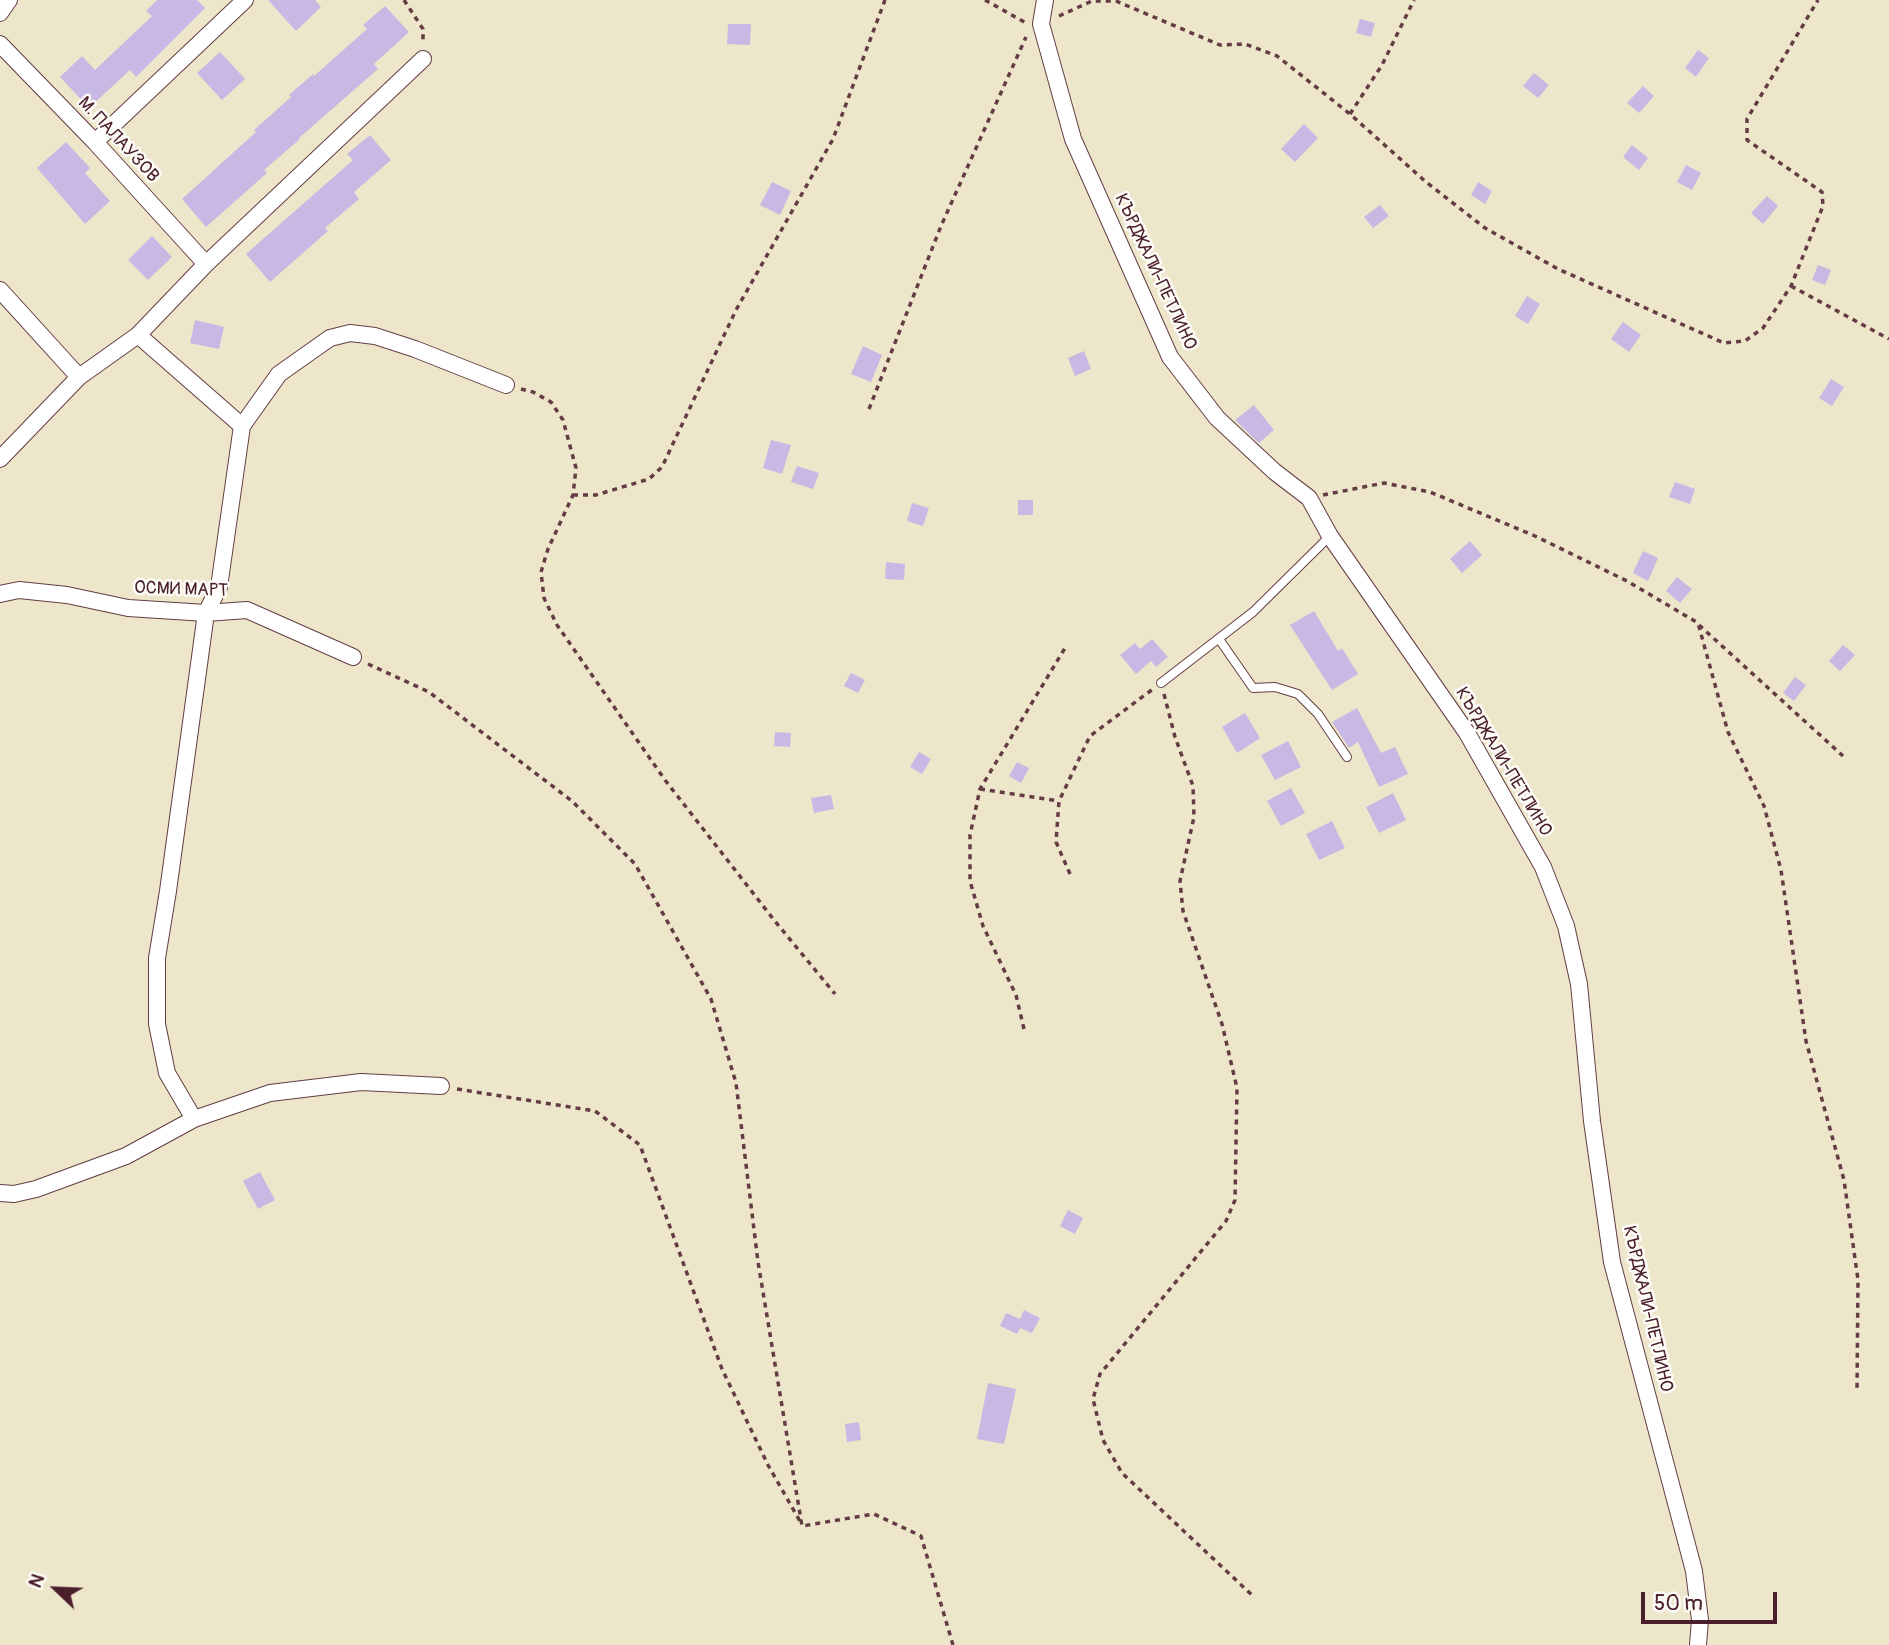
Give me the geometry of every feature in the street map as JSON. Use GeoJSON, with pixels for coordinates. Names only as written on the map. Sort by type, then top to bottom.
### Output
{"type":"FeatureCollection","features":[{"type":"Feature","properties":{"kind":"street"},"geometry":{"type":"LineString","coordinates":[[0,13],[9,0]]}},
{"type":"Feature","properties":{"kind":"street"},"geometry":{"type":"LineString","coordinates":[[95,142],[245,0]]}},
{"type":"Feature","properties":{"kind":"street","name":"КЪРДЖАЛИ-ПЕТЛИНО"},"geometry":{"type":"LineString","coordinates":[[1045,0],[1036,25],[1073,139],[1170,357],[1217,418],[1275,472],[1309,498],[1330,536],[1466,733],[1543,867],[1566,926],[1579,984],[1592,1121],[1612,1262],[1694,1572],[1700,1620],[1698,1645]]}},
{"type":"Feature","properties":{"kind":"street","name":"М. ПАЛАУЗОВ"},"geometry":{"type":"LineString","coordinates":[[0,44],[95,142],[206,264]]}},
{"type":"Feature","properties":{"kind":"street"},"geometry":{"type":"LineString","coordinates":[[0,459],[79,377],[138,335],[206,264],[424,59]]}},
{"type":"Feature","properties":{"kind":"street"},"geometry":{"type":"LineString","coordinates":[[0,290],[79,377]]}},
{"type":"Feature","properties":{"kind":"street"},"geometry":{"type":"LineString","coordinates":[[194,1119],[167,1073],[157,1024],[157,958],[206,613],[219,587],[242,426],[279,374],[330,338],[350,333],[375,336],[415,349],[506,385]]}},
{"type":"Feature","properties":{"kind":"street"},"geometry":{"type":"LineString","coordinates":[[138,335],[242,426]]}},
{"type":"Feature","properties":{"kind":"street","name":"ОСМИ МАРТ"},"geometry":{"type":"LineString","coordinates":[[0,594],[19,590],[128,608],[206,613],[247,610],[353,657]]}},
{"type":"Feature","properties":{"kind":"street"},"geometry":{"type":"LineString","coordinates":[[0,1193],[14,1194],[36,1189],[114,1160],[194,1119],[270,1093],[361,1082],[441,1086]]}},
{"type":"Feature","properties":{"kind":"lane"},"geometry":{"type":"LineString","coordinates":[[1161,683],[1253,612],[1330,536]]}},
{"type":"Feature","properties":{"kind":"lane"},"geometry":{"type":"LineString","coordinates":[[1219,639],[1252,688],[1275,687],[1298,694],[1318,714],[1347,757]]}},
{"type":"Feature","properties":{"kind":"path"},"geometry":{"type":"LineString","coordinates":[[404,0],[423,29],[424,59]]}},
{"type":"Feature","properties":{"kind":"path"},"geometry":{"type":"LineString","coordinates":[[573,495],[596,495],[649,479],[662,467],[736,310],[833,139],[885,0]]}},
{"type":"Feature","properties":{"kind":"path"},"geometry":{"type":"LineString","coordinates":[[985,0],[1036,25]]}},
{"type":"Feature","properties":{"kind":"path"},"geometry":{"type":"LineString","coordinates":[[1350,114],[1381,65],[1414,0]]}},
{"type":"Feature","properties":{"kind":"path"},"geometry":{"type":"LineString","coordinates":[[869,409],[941,226],[1036,25],[1091,1],[1116,1],[1220,45],[1245,44],[1277,56],[1350,114],[1426,182],[1485,228],[1558,269],[1724,343],[1745,341],[1763,328],[1791,286],[1823,206],[1822,192],[1747,141],[1747,119],[1818,0]]}},
{"type":"Feature","properties":{"kind":"path"},"geometry":{"type":"LineString","coordinates":[[1791,286],[1889,339]]}},
{"type":"Feature","properties":{"kind":"path"},"geometry":{"type":"LineString","coordinates":[[506,385],[533,392],[551,402],[564,420],[576,468],[573,495],[548,549],[541,572],[544,598],[557,625],[665,780],[774,920],[835,993]]}},
{"type":"Feature","properties":{"kind":"path"},"geometry":{"type":"LineString","coordinates":[[1309,498],[1384,483],[1430,492],[1535,536],[1627,581],[1698,623],[1843,757]]}},
{"type":"Feature","properties":{"kind":"path"},"geometry":{"type":"LineString","coordinates":[[1698,623],[1728,732],[1764,806],[1781,870],[1806,1041],[1844,1180],[1848,1205],[1858,1280],[1857,1392]]}},
{"type":"Feature","properties":{"kind":"path"},"geometry":{"type":"LineString","coordinates":[[1024,1029],[1016,995],[983,926],[970,881],[970,835],[980,789],[1065,649]]}},
{"type":"Feature","properties":{"kind":"path"},"geometry":{"type":"LineString","coordinates":[[353,657],[429,692],[572,801],[635,864],[711,999],[736,1083],[758,1262],[802,1526]]}},
{"type":"Feature","properties":{"kind":"path"},"geometry":{"type":"LineString","coordinates":[[1070,874],[1056,842],[1059,801],[1090,736],[1161,683],[1175,737],[1193,786],[1194,817],[1180,881],[1183,911],[1222,1024],[1237,1088],[1235,1200],[1226,1221],[1100,1374],[1093,1399],[1103,1440],[1122,1473],[1252,1596]]}},
{"type":"Feature","properties":{"kind":"path"},"geometry":{"type":"LineString","coordinates":[[980,789],[1059,801]]}},
{"type":"Feature","properties":{"kind":"path"},"geometry":{"type":"LineString","coordinates":[[441,1086],[595,1111],[640,1145],[722,1369],[768,1465],[802,1526]]}},
{"type":"Feature","properties":{"kind":"path"},"geometry":{"type":"LineString","coordinates":[[802,1526],[874,1514],[921,1536],[953,1645]]}},
{"type":"Feature","properties":{"kind":"building"},"geometry":{"type":"Polygon","coordinates":[[[157,0],[197,0],[205,8],[136,77],[130,70],[89,108],[60,77],[82,56],[95,70],[152,16],[146,11],[157,0]]]}},
{"type":"Feature","properties":{"kind":"building"},"geometry":{"type":"Polygon","coordinates":[[[268,0],[315,0],[321,7],[296,31],[268,0]]]}},
{"type":"Feature","properties":{"kind":"building"},"geometry":{"type":"Polygon","coordinates":[[[385,6],[409,32],[374,64],[378,69],[264,170],[267,173],[206,227],[182,199],[256,132],[254,130],[291,97],[289,95],[367,29],[363,25],[385,6]]]}},
{"type":"Feature","properties":{"kind":"building"},"geometry":{"type":"Polygon","coordinates":[[[1360,19],[1375,23],[1371,37],[1356,33],[1360,19]]]}},
{"type":"Feature","properties":{"kind":"building"},"geometry":{"type":"Polygon","coordinates":[[[728,24],[751,24],[750,45],[727,44],[728,24]]]}},
{"type":"Feature","properties":{"kind":"building"},"geometry":{"type":"Polygon","coordinates":[[[1698,50],[1709,58],[1696,77],[1685,68],[1698,50]]]}},
{"type":"Feature","properties":{"kind":"building"},"geometry":{"type":"Polygon","coordinates":[[[220,52],[245,79],[222,100],[197,73],[220,52]]]}},
{"type":"Feature","properties":{"kind":"building"},"geometry":{"type":"Polygon","coordinates":[[[1534,73],[1549,85],[1538,98],[1523,86],[1534,73]]]}},
{"type":"Feature","properties":{"kind":"building"},"geometry":{"type":"Polygon","coordinates":[[[1643,86],[1654,96],[1639,113],[1627,103],[1643,86]]]}},
{"type":"Feature","properties":{"kind":"building"},"geometry":{"type":"Polygon","coordinates":[[[1304,124],[1318,138],[1295,162],[1281,149],[1304,124]]]}},
{"type":"Feature","properties":{"kind":"building"},"geometry":{"type":"Polygon","coordinates":[[[370,135],[391,160],[354,192],[359,199],[325,228],[328,231],[270,282],[246,254],[353,160],[347,154],[370,135]]]}},
{"type":"Feature","properties":{"kind":"building"},"geometry":{"type":"Polygon","coordinates":[[[66,142],[90,168],[85,173],[110,201],[85,224],[37,168],[66,142]]]}},
{"type":"Feature","properties":{"kind":"building"},"geometry":{"type":"Polygon","coordinates":[[[1632,145],[1648,158],[1639,170],[1623,157],[1632,145]]]}},
{"type":"Feature","properties":{"kind":"building"},"geometry":{"type":"Polygon","coordinates":[[[1686,165],[1701,173],[1692,190],[1677,182],[1686,165]]]}},
{"type":"Feature","properties":{"kind":"building"},"geometry":{"type":"Polygon","coordinates":[[[772,182],[791,191],[780,215],[760,205],[772,182]]]}},
{"type":"Feature","properties":{"kind":"building"},"geometry":{"type":"Polygon","coordinates":[[[1478,182],[1492,191],[1485,204],[1471,195],[1478,182]]]}},
{"type":"Feature","properties":{"kind":"building"},"geometry":{"type":"Polygon","coordinates":[[[1767,196],[1778,206],[1763,224],[1751,213],[1767,196]]]}},
{"type":"Feature","properties":{"kind":"building"},"geometry":{"type":"Polygon","coordinates":[[[1380,205],[1389,216],[1373,228],[1364,217],[1380,205]]]}},
{"type":"Feature","properties":{"kind":"building"},"geometry":{"type":"Polygon","coordinates":[[[152,236],[172,257],[148,280],[128,260],[152,236]]]}},
{"type":"Feature","properties":{"kind":"building"},"geometry":{"type":"Polygon","coordinates":[[[1818,265],[1831,270],[1825,285],[1812,280],[1818,265]]]}},
{"type":"Feature","properties":{"kind":"building"},"geometry":{"type":"Polygon","coordinates":[[[1527,296],[1540,304],[1528,324],[1515,316],[1527,296]]]}},
{"type":"Feature","properties":{"kind":"building"},"geometry":{"type":"Polygon","coordinates":[[[195,320],[224,327],[219,349],[190,343],[195,320]]]}},
{"type":"Feature","properties":{"kind":"building"},"geometry":{"type":"Polygon","coordinates":[[[1623,322],[1641,335],[1629,352],[1611,339],[1623,322]]]}},
{"type":"Feature","properties":{"kind":"building"},"geometry":{"type":"Polygon","coordinates":[[[863,346],[882,355],[871,382],[851,374],[863,346]]]}},
{"type":"Feature","properties":{"kind":"building"},"geometry":{"type":"Polygon","coordinates":[[[1084,351],[1091,369],[1075,376],[1068,358],[1084,351]]]}},
{"type":"Feature","properties":{"kind":"building"},"geometry":{"type":"Polygon","coordinates":[[[1831,379],[1844,387],[1832,406],[1819,398],[1831,379]]]}},
{"type":"Feature","properties":{"kind":"building"},"geometry":{"type":"Polygon","coordinates":[[[1254,405],[1274,430],[1259,443],[1235,420],[1254,405]]]}},
{"type":"Feature","properties":{"kind":"building"},"geometry":{"type":"Polygon","coordinates":[[[771,440],[791,445],[782,474],[763,468],[771,440]]]}},
{"type":"Feature","properties":{"kind":"building"},"geometry":{"type":"Polygon","coordinates":[[[797,466],[819,473],[813,489],[791,482],[797,466]]]}},
{"type":"Feature","properties":{"kind":"building"},"geometry":{"type":"Polygon","coordinates":[[[1675,482],[1695,489],[1690,504],[1669,497],[1675,482]]]}},
{"type":"Feature","properties":{"kind":"building"},"geometry":{"type":"Polygon","coordinates":[[[1018,500],[1033,500],[1033,515],[1018,515],[1018,500]]]}},
{"type":"Feature","properties":{"kind":"building"},"geometry":{"type":"Polygon","coordinates":[[[912,503],[929,508],[923,526],[907,521],[912,503]]]}},
{"type":"Feature","properties":{"kind":"building"},"geometry":{"type":"Polygon","coordinates":[[[1470,541],[1482,555],[1462,573],[1450,559],[1470,541]]]}},
{"type":"Feature","properties":{"kind":"building"},"geometry":{"type":"Polygon","coordinates":[[[1643,551],[1658,558],[1648,581],[1633,573],[1643,551]]]}},
{"type":"Feature","properties":{"kind":"building"},"geometry":{"type":"Polygon","coordinates":[[[886,562],[905,564],[904,580],[885,579],[886,562]]]}},
{"type":"Feature","properties":{"kind":"building"},"geometry":{"type":"Polygon","coordinates":[[[1677,577],[1692,589],[1680,603],[1666,591],[1677,577]]]}},
{"type":"Feature","properties":{"kind":"building"},"geometry":{"type":"Polygon","coordinates":[[[1314,611],[1338,651],[1342,648],[1358,674],[1332,690],[1290,625],[1314,611]]]}},
{"type":"Feature","properties":{"kind":"building"},"geometry":{"type":"Polygon","coordinates":[[[1152,639],[1168,657],[1156,667],[1151,661],[1136,674],[1120,655],[1135,643],[1140,649],[1152,639]]]}},
{"type":"Feature","properties":{"kind":"building"},"geometry":{"type":"Polygon","coordinates":[[[1843,645],[1855,655],[1840,671],[1829,661],[1843,645]]]}},
{"type":"Feature","properties":{"kind":"building"},"geometry":{"type":"Polygon","coordinates":[[[851,673],[865,680],[858,693],[844,686],[851,673]]]}},
{"type":"Feature","properties":{"kind":"building"},"geometry":{"type":"Polygon","coordinates":[[[1795,677],[1806,685],[1794,701],[1783,693],[1795,677]]]}},
{"type":"Feature","properties":{"kind":"building"},"geometry":{"type":"Polygon","coordinates":[[[1357,708],[1381,753],[1395,747],[1408,774],[1379,787],[1358,742],[1349,748],[1332,722],[1357,708]]]}},
{"type":"Feature","properties":{"kind":"building"},"geometry":{"type":"Polygon","coordinates":[[[1245,713],[1260,738],[1237,753],[1222,727],[1245,713]]]}},
{"type":"Feature","properties":{"kind":"building"},"geometry":{"type":"Polygon","coordinates":[[[775,732],[791,733],[790,747],[774,746],[775,732]]]}},
{"type":"Feature","properties":{"kind":"building"},"geometry":{"type":"Polygon","coordinates":[[[1288,741],[1301,767],[1275,780],[1261,755],[1288,741]]]}},
{"type":"Feature","properties":{"kind":"building"},"geometry":{"type":"Polygon","coordinates":[[[919,752],[931,759],[922,774],[910,767],[919,752]]]}},
{"type":"Feature","properties":{"kind":"building"},"geometry":{"type":"Polygon","coordinates":[[[1017,762],[1029,768],[1021,783],[1009,776],[1017,762]]]}},
{"type":"Feature","properties":{"kind":"building"},"geometry":{"type":"Polygon","coordinates":[[[1291,788],[1305,813],[1281,826],[1267,801],[1291,788]]]}},
{"type":"Feature","properties":{"kind":"building"},"geometry":{"type":"Polygon","coordinates":[[[1393,793],[1406,820],[1379,833],[1366,807],[1393,793]]]}},
{"type":"Feature","properties":{"kind":"building"},"geometry":{"type":"Polygon","coordinates":[[[831,795],[834,809],[814,813],[811,798],[831,795]]]}},
{"type":"Feature","properties":{"kind":"building"},"geometry":{"type":"Polygon","coordinates":[[[1332,821],[1345,848],[1319,860],[1306,834],[1332,821]]]}},
{"type":"Feature","properties":{"kind":"building"},"geometry":{"type":"Polygon","coordinates":[[[260,1172],[275,1200],[258,1209],[243,1181],[260,1172]]]}},
{"type":"Feature","properties":{"kind":"building"},"geometry":{"type":"Polygon","coordinates":[[[1068,1210],[1083,1218],[1075,1234],[1060,1226],[1068,1210]]]}},
{"type":"Feature","properties":{"kind":"building"},"geometry":{"type":"Polygon","coordinates":[[[1024,1310],[1040,1318],[1032,1333],[1020,1328],[1017,1334],[1000,1326],[1006,1313],[1020,1319],[1024,1310]]]}},
{"type":"Feature","properties":{"kind":"building"},"geometry":{"type":"Polygon","coordinates":[[[988,1383],[1016,1389],[1004,1444],[977,1439],[988,1383]]]}},
{"type":"Feature","properties":{"kind":"building"},"geometry":{"type":"Polygon","coordinates":[[[859,1422],[861,1440],[847,1442],[845,1424],[859,1422]]]}}]}
